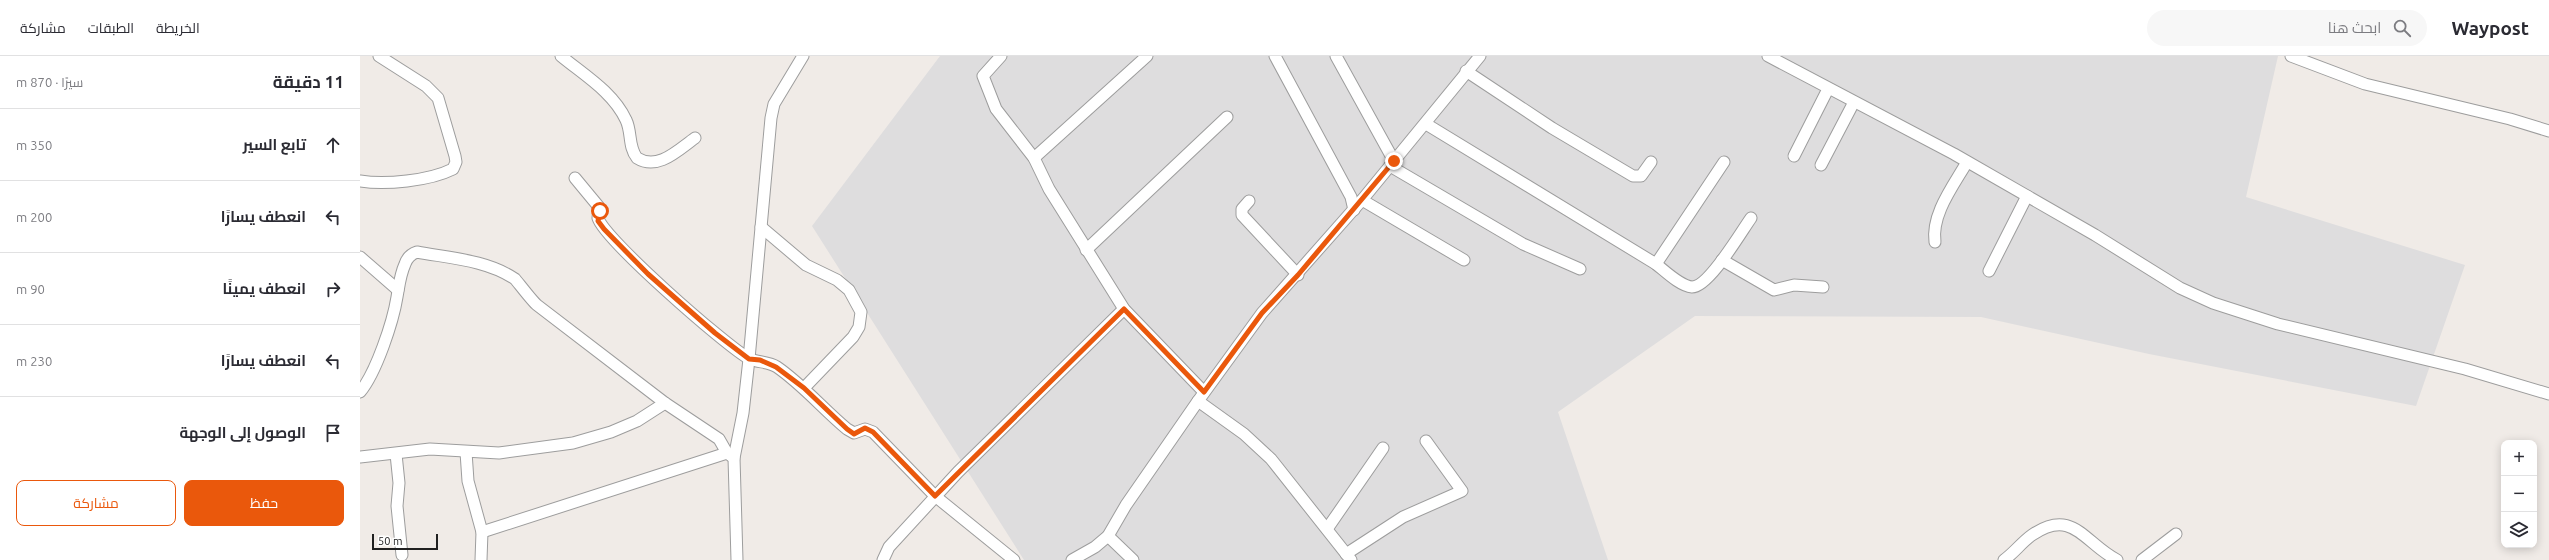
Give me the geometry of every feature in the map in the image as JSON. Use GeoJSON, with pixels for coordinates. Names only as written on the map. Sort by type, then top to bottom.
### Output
{"type":"FeatureCollection","features":[{"type":"Feature","properties":{"kind":"street"},"geometry":{"type":"LineString","coordinates":[[360,181],[380,184],[433,176],[453,170],[456,162],[450,133],[438,98],[426,86],[379,56]]}},
{"type":"Feature","properties":{"kind":"street"},"geometry":{"type":"LineString","coordinates":[[561,56],[596,83],[617,105],[628,124],[630,142],[637,158],[655,163],[668,157],[695,138]]}},
{"type":"Feature","properties":{"kind":"street"},"geometry":{"type":"LineString","coordinates":[[737,560],[731,456],[743,413],[771,118],[774,104],[803,56]]}},
{"type":"Feature","properties":{"kind":"street"},"geometry":{"type":"LineString","coordinates":[[1001,56],[983,76],[985,85],[996,109],[1034,158],[1049,189],[1124,309],[1201,397],[1258,445],[1349,557],[1403,517],[1462,491],[1426,441]]}},
{"type":"Feature","properties":{"kind":"street"},"geometry":{"type":"LineString","coordinates":[[1034,158],[1147,56]]}},
{"type":"Feature","properties":{"kind":"street"},"geometry":{"type":"LineString","coordinates":[[1275,56],[1351,197],[1354,210]]}},
{"type":"Feature","properties":{"kind":"street"},"geometry":{"type":"LineString","coordinates":[[1336,56],[1392,164],[1523,244],[1580,269]]}},
{"type":"Feature","properties":{"kind":"street"},"geometry":{"type":"LineString","coordinates":[[1072,560],[1095,547],[1108,536],[1126,505],[1201,397],[1262,313],[1298,275],[1354,210],[1426,124],[1466,71],[1480,56]]}},
{"type":"Feature","properties":{"kind":"street"},"geometry":{"type":"LineString","coordinates":[[1768,56],[1967,162],[2027,196],[2180,288],[2213,303],[2278,324],[2466,369],[2549,394]]}},
{"type":"Feature","properties":{"kind":"street"},"geometry":{"type":"LineString","coordinates":[[2291,56],[2365,84],[2510,118],[2549,131]]}},
{"type":"Feature","properties":{"kind":"street"},"geometry":{"type":"LineString","coordinates":[[1466,71],[1552,128],[1633,176],[1641,176],[1651,162]]}},
{"type":"Feature","properties":{"kind":"street"},"geometry":{"type":"LineString","coordinates":[[1794,156],[1828,89]]}},
{"type":"Feature","properties":{"kind":"street"},"geometry":{"type":"LineString","coordinates":[[1821,165],[1854,102]]}},
{"type":"Feature","properties":{"kind":"street"},"geometry":{"type":"LineString","coordinates":[[1086,250],[1227,117]]}},
{"type":"Feature","properties":{"kind":"street"},"geometry":{"type":"LineString","coordinates":[[1426,124],[1656,264],[1684,284],[1693,287],[1705,281],[1722,260],[1751,218]]}},
{"type":"Feature","properties":{"kind":"street"},"geometry":{"type":"LineString","coordinates":[[1656,264],[1724,162]]}},
{"type":"Feature","properties":{"kind":"street"},"geometry":{"type":"LineString","coordinates":[[1935,242],[1934,232],[1939,214],[1967,162]]}},
{"type":"Feature","properties":{"kind":"street"},"geometry":{"type":"LineString","coordinates":[[575,178],[599,207],[598,221],[648,274],[715,333],[749,359],[760,360],[776,367],[804,388],[854,434],[865,428],[873,432],[935,496],[1014,560]]}},
{"type":"Feature","properties":{"kind":"street"},"geometry":{"type":"LineString","coordinates":[[1989,272],[2027,196]]}},
{"type":"Feature","properties":{"kind":"street"},"geometry":{"type":"LineString","coordinates":[[1362,200],[1464,260]]}},
{"type":"Feature","properties":{"kind":"street"},"geometry":{"type":"LineString","coordinates":[[1249,201],[1242,209],[1242,215],[1298,275]]}},
{"type":"Feature","properties":{"kind":"street"},"geometry":{"type":"LineString","coordinates":[[761,227],[806,265],[843,284],[856,300],[861,312],[859,328],[853,337],[804,388]]}},
{"type":"Feature","properties":{"kind":"street"},"geometry":{"type":"LineString","coordinates":[[360,392],[367,384],[378,359],[394,309],[405,262],[413,253],[476,262],[516,280],[521,289],[536,305],[665,403],[719,439],[731,456]]}},
{"type":"Feature","properties":{"kind":"street"},"geometry":{"type":"LineString","coordinates":[[360,257],[398,290]]}},
{"type":"Feature","properties":{"kind":"street"},"geometry":{"type":"LineString","coordinates":[[1722,260],[1774,290],[1794,285],[1823,288]]}},
{"type":"Feature","properties":{"kind":"street"},"geometry":{"type":"LineString","coordinates":[[883,560],[889,547],[935,496],[1124,309]]}},
{"type":"Feature","properties":{"kind":"street"},"geometry":{"type":"LineString","coordinates":[[360,457],[430,449],[499,454],[573,443],[611,432],[637,421],[665,403]]}},
{"type":"Feature","properties":{"kind":"street"},"geometry":{"type":"LineString","coordinates":[[1327,529],[1382,448]]}},
{"type":"Feature","properties":{"kind":"street"},"geometry":{"type":"LineString","coordinates":[[466,452],[468,481],[482,532],[481,560]]}},
{"type":"Feature","properties":{"kind":"street"},"geometry":{"type":"LineString","coordinates":[[396,454],[399,483],[397,506],[402,555]]}},
{"type":"Feature","properties":{"kind":"street"},"geometry":{"type":"LineString","coordinates":[[482,532],[731,456]]}},
{"type":"Feature","properties":{"kind":"street"},"geometry":{"type":"LineString","coordinates":[[2004,560],[2031,535],[2052,524],[2061,523],[2076,530],[2118,560]]}},
{"type":"Feature","properties":{"kind":"street"},"geometry":{"type":"LineString","coordinates":[[2142,560],[2176,534]]}},
{"type":"Feature","properties":{"kind":"street"},"geometry":{"type":"LineString","coordinates":[[1108,536],[1133,560]]}},
{"type":"Feature","properties":{"kind":"shaded area"},"geometry":{"type":"Polygon","coordinates":[[[940,56],[2278,56],[2246,197],[2465,265],[2416,406],[2149,354],[1981,317],[1695,316],[1558,412],[1608,560],[1024,560],[812,226],[940,56]]]}},
{"type":"Feature","properties":{"kind":"route"},"geometry":{"type":"LineString","coordinates":[[600,211],[598,221],[604,229],[648,274],[715,333],[749,359],[760,360],[776,367],[804,388],[842,425],[854,434],[865,428],[873,432],[899,456],[935,496],[1124,309],[1204,392],[1262,313],[1298,275],[1394,161]]}}]}
